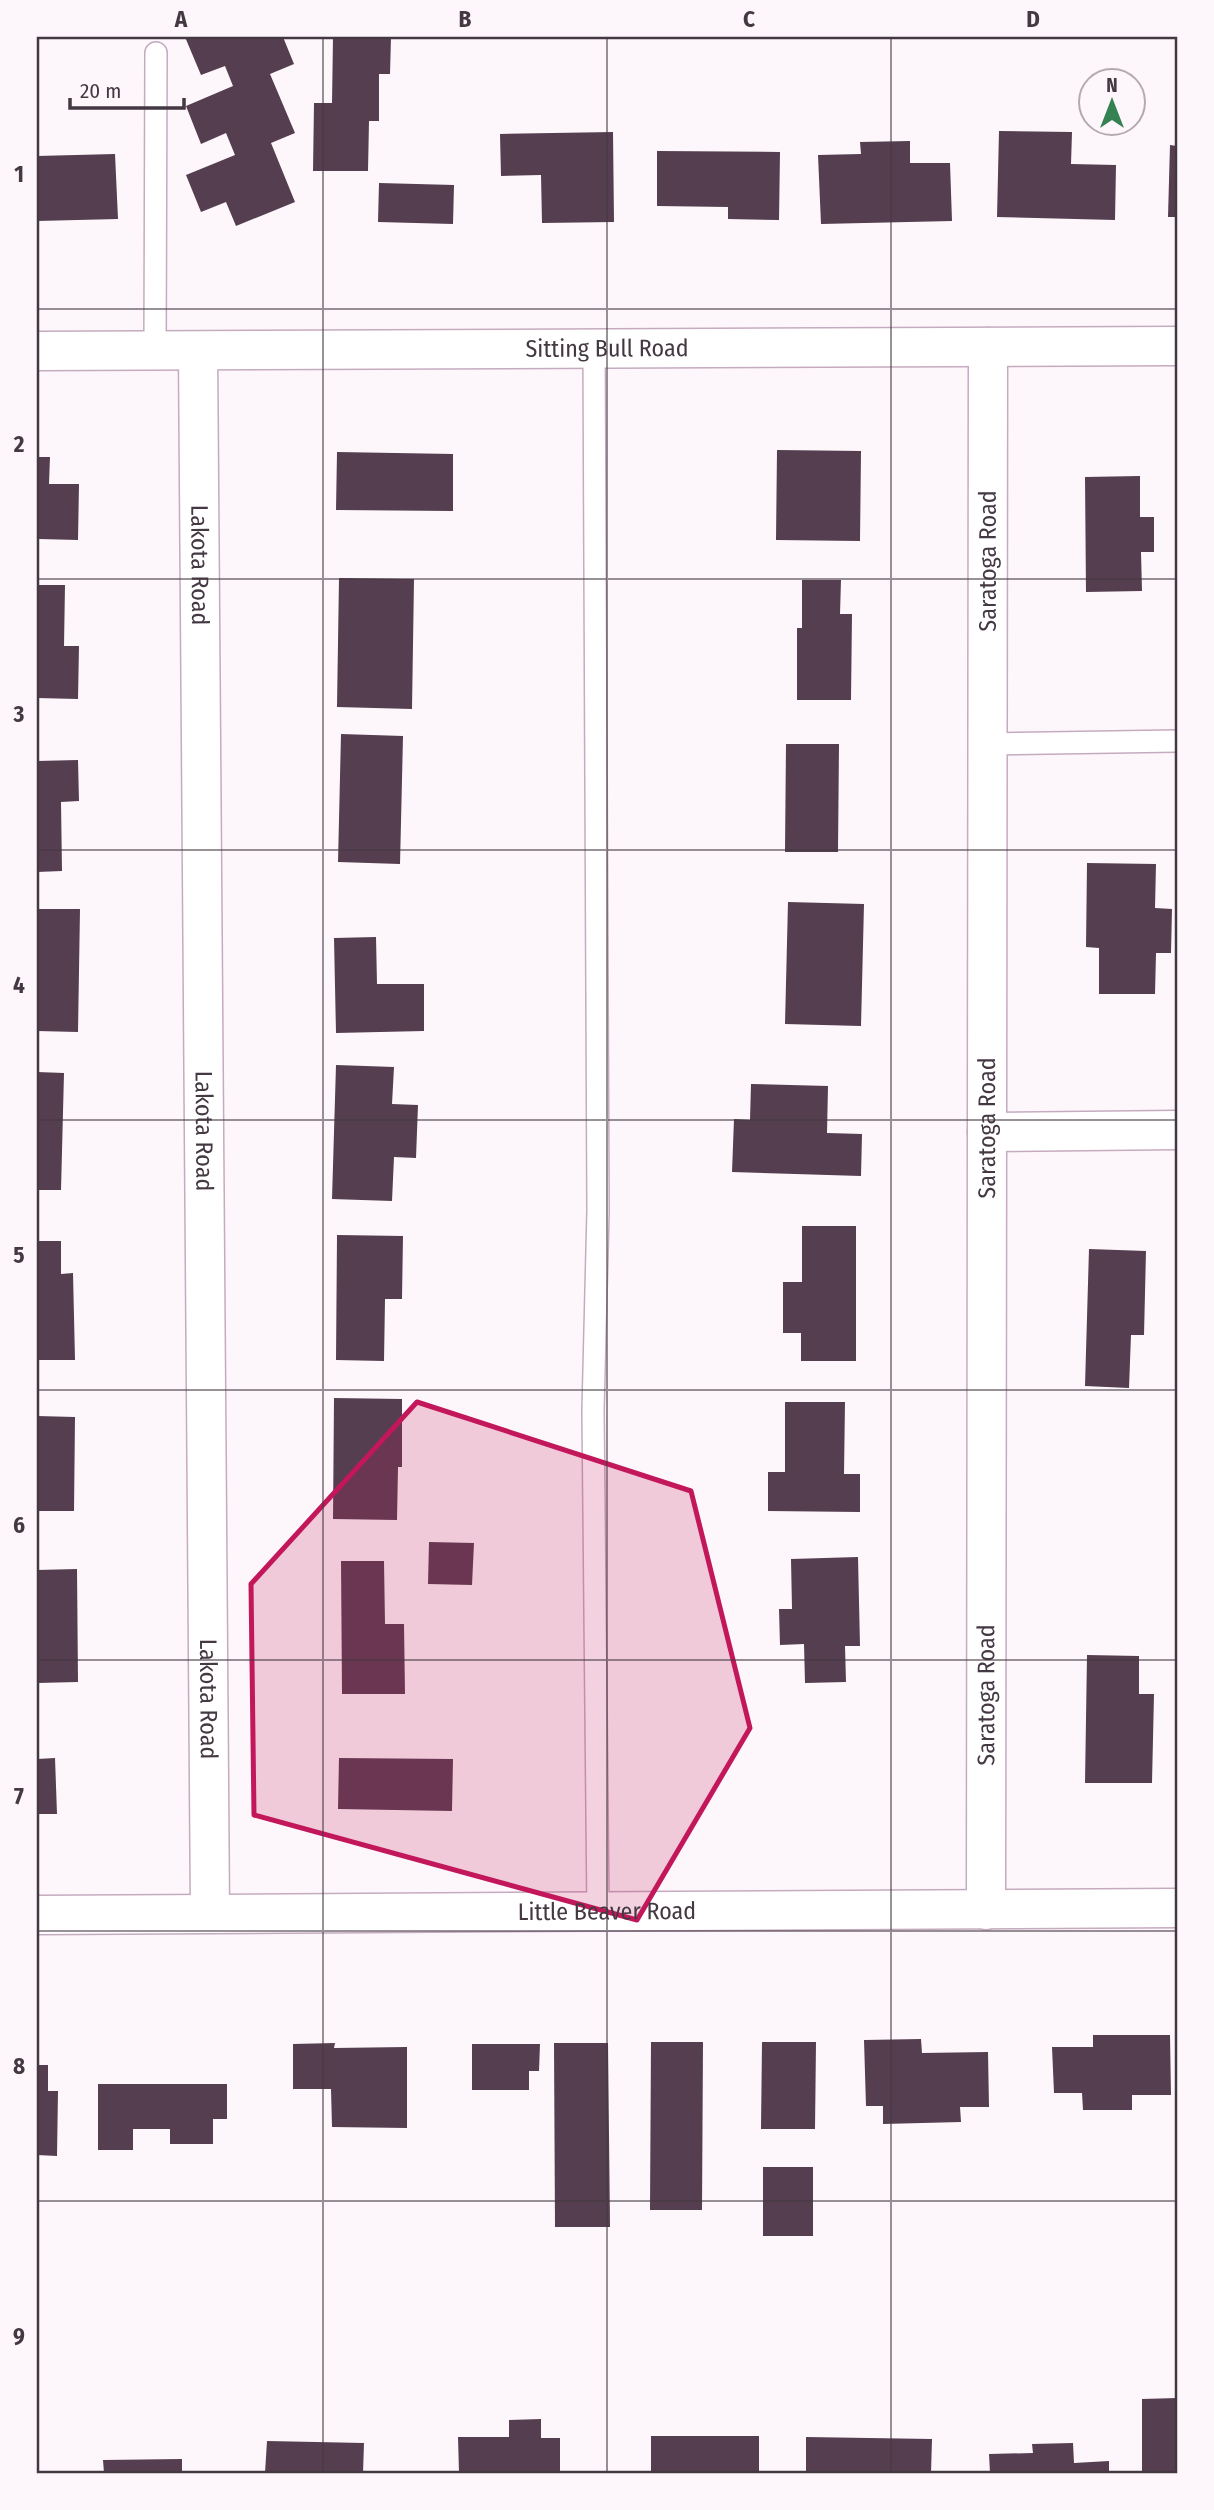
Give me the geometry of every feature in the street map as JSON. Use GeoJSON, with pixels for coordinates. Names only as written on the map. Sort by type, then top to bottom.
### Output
{"type":"FeatureCollection","features":[{"type":"Feature","properties":{"kind":"street","name":"Sitting Bull Road"},"geometry":{"type":"LineString","coordinates":[[37,351],[1177,346]]}},
{"type":"Feature","properties":{"kind":"street","name":"Saratoga Road"},"geometry":{"type":"LineString","coordinates":[[986,1910],[988,347]]}},
{"type":"Feature","properties":{"kind":"street","name":"Lakota Road"},"geometry":{"type":"LineString","coordinates":[[198,351],[210,1912]]}},
{"type":"Feature","properties":{"kind":"street"},"geometry":{"type":"LineString","coordinates":[[987,1132],[1177,1130]]}},
{"type":"Feature","properties":{"kind":"street","name":"Little Beaver Road"},"geometry":{"type":"LineString","coordinates":[[37,1914],[1177,1908]]}},
{"type":"Feature","properties":{"kind":"lane"},"geometry":{"type":"LineString","coordinates":[[155,351],[156,53]]}},
{"type":"Feature","properties":{"kind":"lane"},"geometry":{"type":"LineString","coordinates":[[594,349],[598,1211],[593,1424],[598,1912]]}},
{"type":"Feature","properties":{"kind":"lane"},"geometry":{"type":"LineString","coordinates":[[988,744],[1177,741]]}},
{"type":"Feature","properties":{"kind":"highlighted area"},"geometry":{"type":"Polygon","coordinates":[[[417,1402],[691,1491],[750,1728],[637,1920],[254,1815],[251,1584],[417,1402]]]}},
{"type":"Feature","properties":{"kind":"building"},"geometry":{"type":"Polygon","coordinates":[[[185,37],[283,37],[294,64],[270,74],[295,133],[271,143],[295,202],[236,226],[226,202],[201,212],[186,175],[235,155],[226,133],[201,144],[186,106],[233,86],[225,66],[201,75],[185,37]]]}},
{"type":"Feature","properties":{"kind":"building"},"geometry":{"type":"Polygon","coordinates":[[[333,37],[391,37],[390,74],[379,74],[379,121],[369,121],[368,171],[313,171],[314,103],[332,103],[333,37]]]}},
{"type":"Feature","properties":{"kind":"building"},"geometry":{"type":"Polygon","coordinates":[[[999,131],[1072,132],[1071,164],[1116,165],[1115,220],[997,217],[999,131]]]}},
{"type":"Feature","properties":{"kind":"building"},"geometry":{"type":"Polygon","coordinates":[[[613,132],[614,222],[542,223],[541,175],[501,176],[500,134],[613,132]]]}},
{"type":"Feature","properties":{"kind":"building"},"geometry":{"type":"Polygon","coordinates":[[[910,141],[910,163],[950,163],[952,221],[821,224],[818,155],[861,154],[860,142],[910,141]]]}},
{"type":"Feature","properties":{"kind":"building"},"geometry":{"type":"Polygon","coordinates":[[[1170,145],[1177,146],[1177,217],[1168,217],[1170,145]]]}},
{"type":"Feature","properties":{"kind":"building"},"geometry":{"type":"Polygon","coordinates":[[[657,151],[780,152],[779,220],[728,219],[728,207],[657,206],[657,151]]]}},
{"type":"Feature","properties":{"kind":"building"},"geometry":{"type":"Polygon","coordinates":[[[115,154],[118,219],[37,221],[37,156],[115,154]]]}},
{"type":"Feature","properties":{"kind":"building"},"geometry":{"type":"Polygon","coordinates":[[[379,183],[454,185],[453,224],[378,222],[379,183]]]}},
{"type":"Feature","properties":{"kind":"building"},"geometry":{"type":"Polygon","coordinates":[[[777,450],[861,451],[860,541],[776,540],[777,450]]]}},
{"type":"Feature","properties":{"kind":"building"},"geometry":{"type":"Polygon","coordinates":[[[337,452],[453,454],[453,511],[336,510],[337,452]]]}},
{"type":"Feature","properties":{"kind":"building"},"geometry":{"type":"Polygon","coordinates":[[[37,457],[50,457],[49,484],[79,484],[78,540],[39,539],[37,457]]]}},
{"type":"Feature","properties":{"kind":"building"},"geometry":{"type":"Polygon","coordinates":[[[1140,476],[1140,517],[1154,517],[1154,552],[1141,552],[1142,591],[1086,592],[1085,477],[1140,476]]]}},
{"type":"Feature","properties":{"kind":"building"},"geometry":{"type":"Polygon","coordinates":[[[339,578],[414,579],[412,709],[337,707],[339,578]]]}},
{"type":"Feature","properties":{"kind":"building"},"geometry":{"type":"Polygon","coordinates":[[[802,580],[841,580],[840,614],[852,614],[851,700],[797,700],[797,628],[802,628],[802,580]]]}},
{"type":"Feature","properties":{"kind":"building"},"geometry":{"type":"Polygon","coordinates":[[[37,585],[65,585],[64,646],[79,646],[78,699],[37,698],[37,585]]]}},
{"type":"Feature","properties":{"kind":"building"},"geometry":{"type":"Polygon","coordinates":[[[341,734],[403,736],[400,864],[338,862],[341,734]]]}},
{"type":"Feature","properties":{"kind":"building"},"geometry":{"type":"Polygon","coordinates":[[[786,744],[839,744],[838,852],[785,852],[786,744]]]}},
{"type":"Feature","properties":{"kind":"building"},"geometry":{"type":"Polygon","coordinates":[[[78,760],[79,801],[61,802],[62,871],[37,872],[37,761],[78,760]]]}},
{"type":"Feature","properties":{"kind":"building"},"geometry":{"type":"Polygon","coordinates":[[[1087,863],[1156,864],[1155,908],[1172,909],[1171,953],[1156,953],[1155,994],[1099,994],[1099,948],[1086,947],[1087,863]]]}},
{"type":"Feature","properties":{"kind":"building"},"geometry":{"type":"Polygon","coordinates":[[[788,902],[864,904],[861,1026],[785,1024],[788,902]]]}},
{"type":"Feature","properties":{"kind":"building"},"geometry":{"type":"Polygon","coordinates":[[[37,909],[80,909],[78,1032],[37,1031],[37,909]]]}},
{"type":"Feature","properties":{"kind":"building"},"geometry":{"type":"Polygon","coordinates":[[[376,937],[377,984],[424,984],[424,1031],[336,1033],[334,938],[376,937]]]}},
{"type":"Feature","properties":{"kind":"building"},"geometry":{"type":"Polygon","coordinates":[[[336,1065],[394,1067],[392,1104],[418,1105],[416,1158],[394,1157],[392,1201],[332,1199],[336,1065]]]}},
{"type":"Feature","properties":{"kind":"building"},"geometry":{"type":"Polygon","coordinates":[[[37,1072],[64,1073],[61,1190],[37,1190],[37,1072]]]}},
{"type":"Feature","properties":{"kind":"building"},"geometry":{"type":"Polygon","coordinates":[[[751,1084],[828,1086],[827,1133],[862,1134],[861,1176],[732,1172],[734,1119],[750,1120],[751,1084]]]}},
{"type":"Feature","properties":{"kind":"building"},"geometry":{"type":"Polygon","coordinates":[[[802,1226],[856,1226],[856,1361],[801,1361],[801,1333],[783,1333],[783,1282],[802,1282],[802,1226]]]}},
{"type":"Feature","properties":{"kind":"building"},"geometry":{"type":"Polygon","coordinates":[[[337,1235],[403,1236],[402,1299],[385,1299],[384,1361],[336,1360],[337,1235]]]}},
{"type":"Feature","properties":{"kind":"building"},"geometry":{"type":"Polygon","coordinates":[[[37,1241],[61,1241],[61,1274],[73,1273],[75,1360],[37,1360],[37,1241]]]}},
{"type":"Feature","properties":{"kind":"building"},"geometry":{"type":"Polygon","coordinates":[[[1089,1249],[1146,1251],[1144,1335],[1131,1335],[1129,1388],[1085,1386],[1089,1249]]]}},
{"type":"Feature","properties":{"kind":"building"},"geometry":{"type":"Polygon","coordinates":[[[334,1398],[402,1399],[402,1467],[398,1467],[397,1520],[333,1519],[334,1398]]]}},
{"type":"Feature","properties":{"kind":"building"},"geometry":{"type":"Polygon","coordinates":[[[785,1402],[845,1402],[844,1474],[860,1474],[860,1512],[768,1511],[768,1472],[785,1472],[785,1402]]]}},
{"type":"Feature","properties":{"kind":"building"},"geometry":{"type":"Polygon","coordinates":[[[37,1416],[75,1417],[74,1511],[37,1511],[37,1416]]]}},
{"type":"Feature","properties":{"kind":"building"},"geometry":{"type":"Polygon","coordinates":[[[429,1542],[474,1543],[472,1585],[428,1584],[429,1542]]]}},
{"type":"Feature","properties":{"kind":"building"},"geometry":{"type":"Polygon","coordinates":[[[858,1557],[860,1646],[845,1646],[846,1682],[805,1683],[804,1644],[780,1645],[779,1609],[792,1609],[791,1559],[858,1557]]]}},
{"type":"Feature","properties":{"kind":"building"},"geometry":{"type":"Polygon","coordinates":[[[341,1561],[384,1561],[385,1624],[404,1624],[405,1694],[342,1694],[341,1561]]]}},
{"type":"Feature","properties":{"kind":"building"},"geometry":{"type":"Polygon","coordinates":[[[77,1569],[78,1682],[37,1683],[37,1570],[77,1569]]]}},
{"type":"Feature","properties":{"kind":"building"},"geometry":{"type":"Polygon","coordinates":[[[1087,1655],[1139,1656],[1139,1694],[1154,1694],[1152,1783],[1085,1783],[1087,1655]]]}},
{"type":"Feature","properties":{"kind":"building"},"geometry":{"type":"Polygon","coordinates":[[[55,1758],[57,1814],[37,1814],[37,1759],[55,1758]]]}},
{"type":"Feature","properties":{"kind":"building"},"geometry":{"type":"Polygon","coordinates":[[[339,1758],[453,1759],[452,1811],[338,1809],[339,1758]]]}},
{"type":"Feature","properties":{"kind":"building"},"geometry":{"type":"Polygon","coordinates":[[[1093,2035],[1170,2035],[1171,2095],[1132,2095],[1132,2110],[1083,2110],[1082,2093],[1054,2093],[1052,2047],[1093,2047],[1093,2035]]]}},
{"type":"Feature","properties":{"kind":"building"},"geometry":{"type":"Polygon","coordinates":[[[921,2039],[922,2053],[988,2052],[989,2107],[960,2107],[961,2122],[883,2124],[883,2106],[866,2106],[864,2040],[921,2039]]]}},
{"type":"Feature","properties":{"kind":"building"},"geometry":{"type":"Polygon","coordinates":[[[651,2042],[703,2042],[702,2210],[650,2210],[651,2042]]]}},
{"type":"Feature","properties":{"kind":"building"},"geometry":{"type":"Polygon","coordinates":[[[762,2042],[816,2042],[815,2129],[761,2129],[762,2042]]]}},
{"type":"Feature","properties":{"kind":"building"},"geometry":{"type":"Polygon","coordinates":[[[335,2043],[334,2048],[407,2047],[407,2128],[332,2127],[331,2089],[293,2089],[293,2044],[335,2043]]]}},
{"type":"Feature","properties":{"kind":"building"},"geometry":{"type":"Polygon","coordinates":[[[554,2043],[608,2043],[610,2227],[555,2227],[554,2043]]]}},
{"type":"Feature","properties":{"kind":"building"},"geometry":{"type":"Polygon","coordinates":[[[472,2044],[540,2044],[539,2071],[529,2071],[529,2090],[472,2090],[472,2044]]]}},
{"type":"Feature","properties":{"kind":"building"},"geometry":{"type":"Polygon","coordinates":[[[37,2065],[48,2065],[48,2091],[58,2091],[57,2156],[37,2155],[37,2065]]]}},
{"type":"Feature","properties":{"kind":"building"},"geometry":{"type":"Polygon","coordinates":[[[98,2084],[227,2084],[227,2119],[213,2119],[213,2144],[170,2144],[170,2129],[133,2129],[133,2150],[98,2150],[98,2084]]]}},
{"type":"Feature","properties":{"kind":"building"},"geometry":{"type":"Polygon","coordinates":[[[763,2167],[813,2167],[813,2236],[763,2236],[763,2167]]]}},
{"type":"Feature","properties":{"kind":"building"},"geometry":{"type":"Polygon","coordinates":[[[1177,2398],[1177,2473],[1142,2473],[1142,2399],[1177,2398]]]}},
{"type":"Feature","properties":{"kind":"building"},"geometry":{"type":"Polygon","coordinates":[[[541,2419],[541,2438],[560,2438],[560,2473],[459,2473],[458,2437],[509,2437],[509,2420],[541,2419]]]}},
{"type":"Feature","properties":{"kind":"building"},"geometry":{"type":"Polygon","coordinates":[[[651,2436],[759,2436],[759,2473],[651,2473],[651,2436]]]}},
{"type":"Feature","properties":{"kind":"building"},"geometry":{"type":"Polygon","coordinates":[[[806,2437],[932,2439],[931,2473],[806,2473],[806,2437]]]}},
{"type":"Feature","properties":{"kind":"building"},"geometry":{"type":"Polygon","coordinates":[[[267,2441],[364,2443],[363,2473],[265,2473],[267,2441]]]}},
{"type":"Feature","properties":{"kind":"building"},"geometry":{"type":"Polygon","coordinates":[[[1073,2443],[1074,2463],[1109,2461],[1109,2473],[990,2473],[989,2454],[1033,2453],[1032,2444],[1073,2443]]]}},
{"type":"Feature","properties":{"kind":"building"},"geometry":{"type":"Polygon","coordinates":[[[182,2459],[182,2473],[104,2473],[103,2460],[182,2459]]]}}]}
